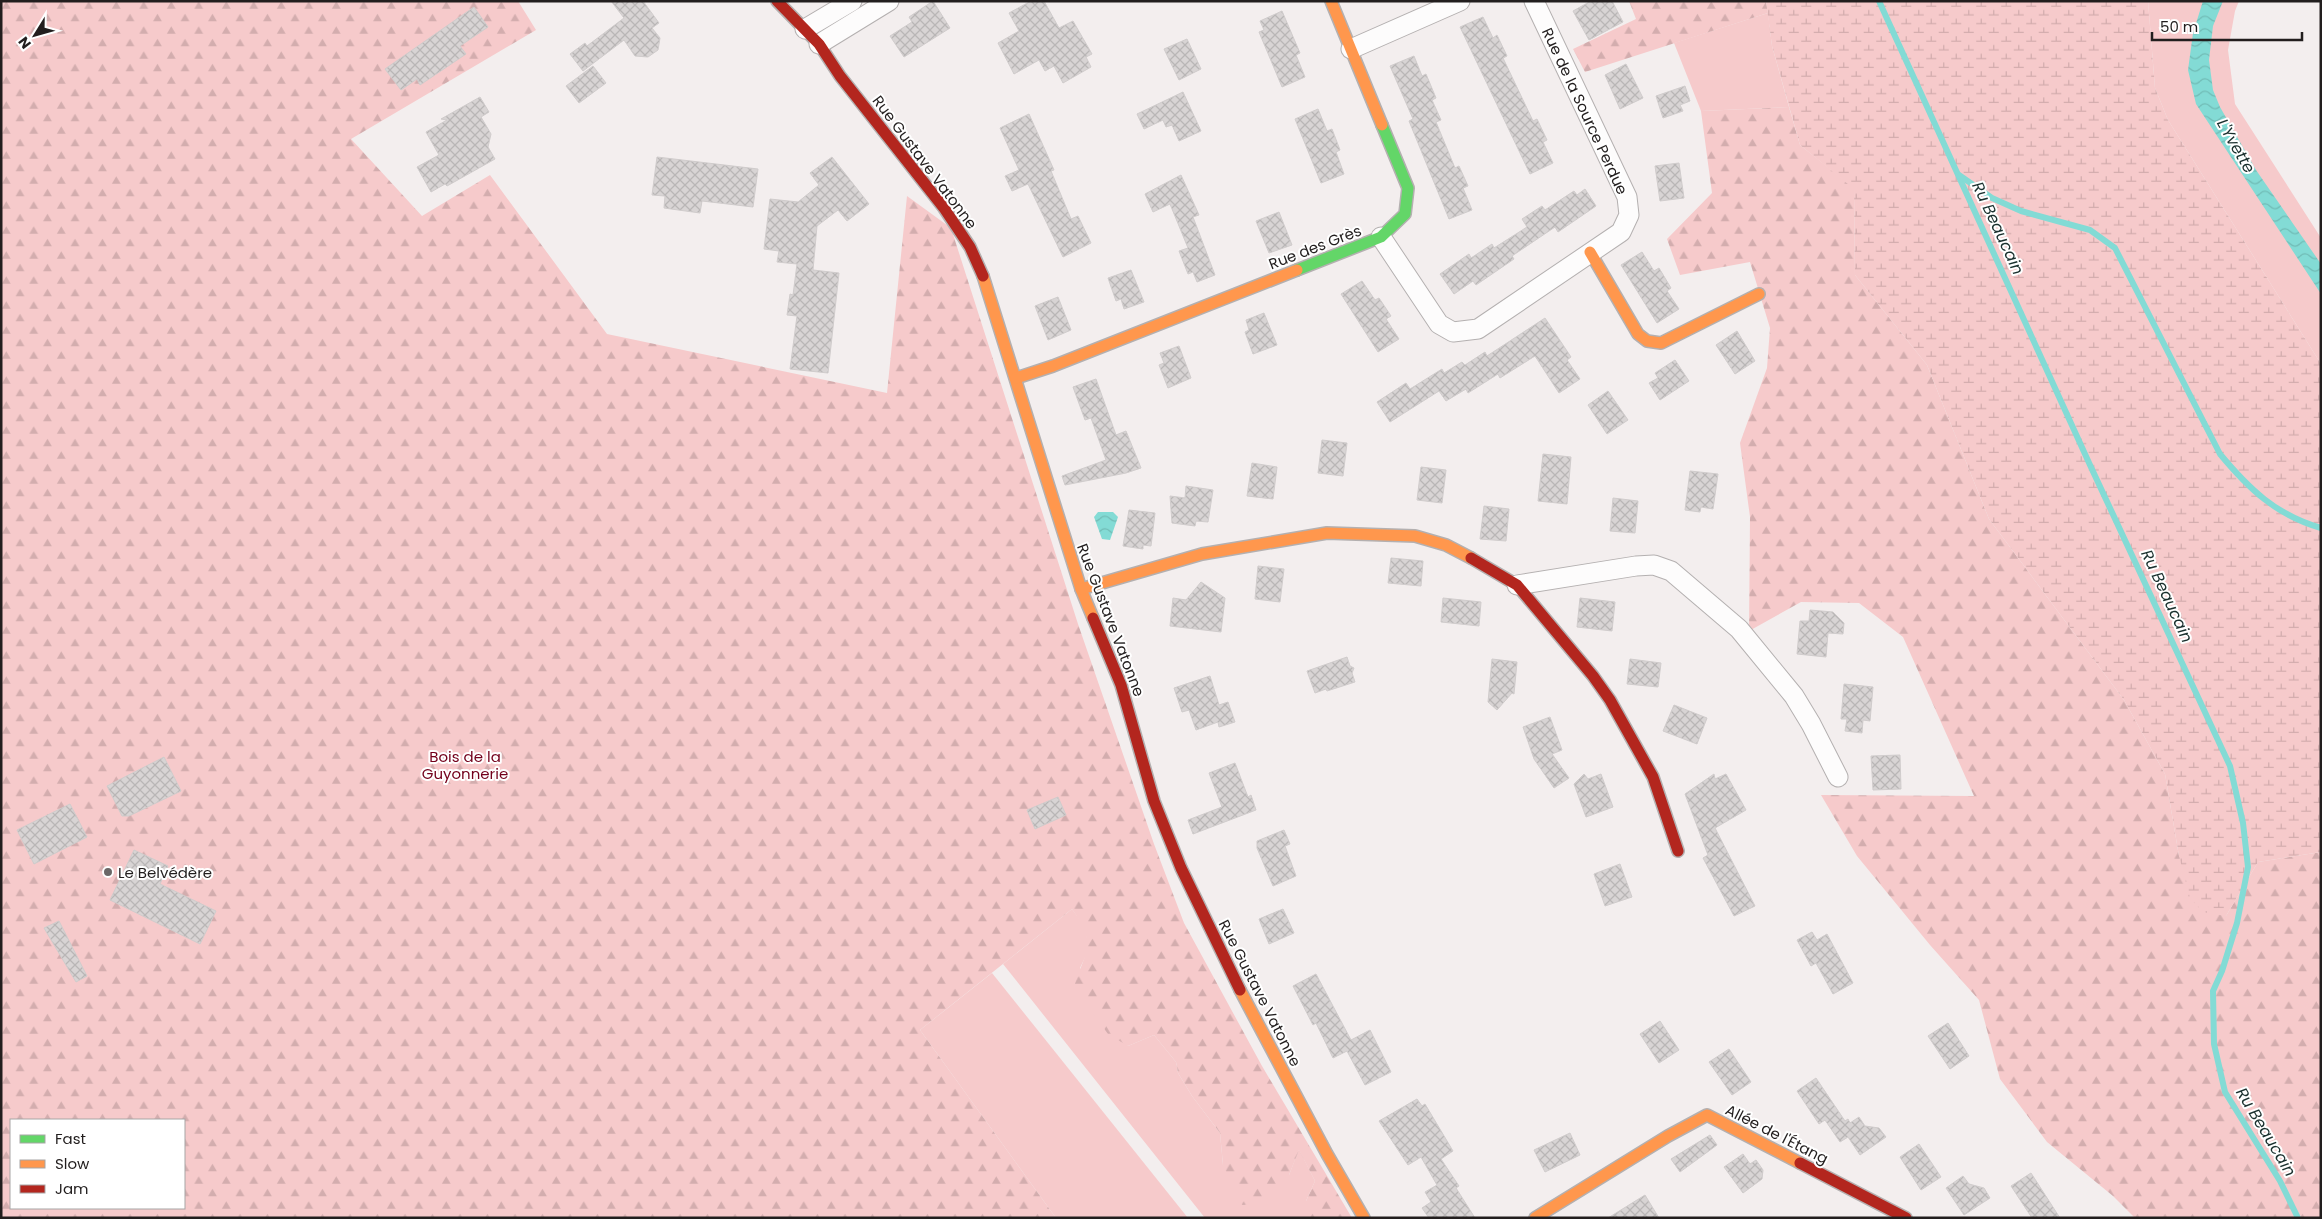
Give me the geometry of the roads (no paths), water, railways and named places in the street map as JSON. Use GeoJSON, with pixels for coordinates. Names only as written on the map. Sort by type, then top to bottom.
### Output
{"type":"FeatureCollection","features":[{"type":"Feature","properties":{"kind":"street","name":"Rue Gustave Vatonne"},"geometry":{"type":"LineString","coordinates":[[777,1],[819,44],[840,76],[944,208],[970,247],[984,279],[1016,378],[1080,589],[1121,685],[1154,802],[1181,868],[1234,979],[1327,1154],[1364,1218]]}},
{"type":"Feature","properties":{"kind":"street"},"geometry":{"type":"LineString","coordinates":[[805,29],[852,1]]}},
{"type":"Feature","properties":{"kind":"street"},"geometry":{"type":"LineString","coordinates":[[819,44],[889,1]]}},
{"type":"Feature","properties":{"kind":"street","name":"Rue des Grès"},"geometry":{"type":"LineString","coordinates":[[1016,378],[1053,366],[1381,237],[1405,214],[1408,188],[1332,1]]}},
{"type":"Feature","properties":{"kind":"street"},"geometry":{"type":"LineString","coordinates":[[1351,48],[1460,1]]}},
{"type":"Feature","properties":{"kind":"street","name":"Rue de la Source Perdue"},"geometry":{"type":"LineString","coordinates":[[1381,237],[1438,324],[1453,332],[1478,329],[1621,232],[1629,215],[1627,197],[1534,1]]}},
{"type":"Feature","properties":{"kind":"street"},"geometry":{"type":"LineString","coordinates":[[1590,252],[1638,334],[1647,341],[1661,343],[1759,294]]}},
{"type":"Feature","properties":{"kind":"street"},"geometry":{"type":"LineString","coordinates":[[1080,589],[1202,554],[1276,540],[1349,532],[1415,536],[1431,539],[1477,561],[1517,585],[1587,669],[1610,700],[1653,777],[1678,851]]}},
{"type":"Feature","properties":{"kind":"street"},"geometry":{"type":"LineString","coordinates":[[1517,585],[1636,566],[1654,565],[1671,571],[1721,612],[1763,656],[1798,703],[1838,777]]}},
{"type":"Feature","properties":{"kind":"street","name":"Allée de l'Étang"},"geometry":{"type":"LineString","coordinates":[[1535,1218],[1668,1136],[1707,1115],[1906,1218]]}},
{"type":"Feature","properties":{"kind":"water","name":"L'Yvette"},"geometry":{"type":"Polygon","coordinates":[[[2203,1],[2223,1],[2213,26],[2209,60],[2213,90],[2220,107],[2256,170],[2321,264],[2321,294],[2196,104],[2188,70],[2193,33],[2203,1]]]}},
{"type":"Feature","properties":{"kind":"water"},"geometry":{"type":"Polygon","coordinates":[[[1098,512],[1113,512],[1118,517],[1110,540],[1102,539],[1094,517],[1098,512]]]}},
{"type":"Feature","properties":{"kind":"waterway","name":"Ru Beaucain"},"geometry":{"type":"LineString","coordinates":[[1879,1],[2090,465],[2230,766],[2243,823],[2248,867],[2237,923],[2222,971],[2213,991],[2214,1044],[2225,1092],[2280,1181],[2298,1218]]}},
{"type":"Feature","properties":{"kind":"waterway"},"geometry":{"type":"LineString","coordinates":[[1959,175],[1992,198],[2021,211],[2090,230],[2115,248],[2220,454],[2264,499],[2290,516],[2321,528]]}},
{"type":"Feature","properties":{"kind":"place","name":"Le Belvédère"},"geometry":{"type":"Point","coordinates":[108,872]}},
{"type":"Feature","properties":{"kind":"park label","name":"Bois de la Guyonnerie"},"geometry":{"type":"Point","coordinates":[465,764]}}]}
